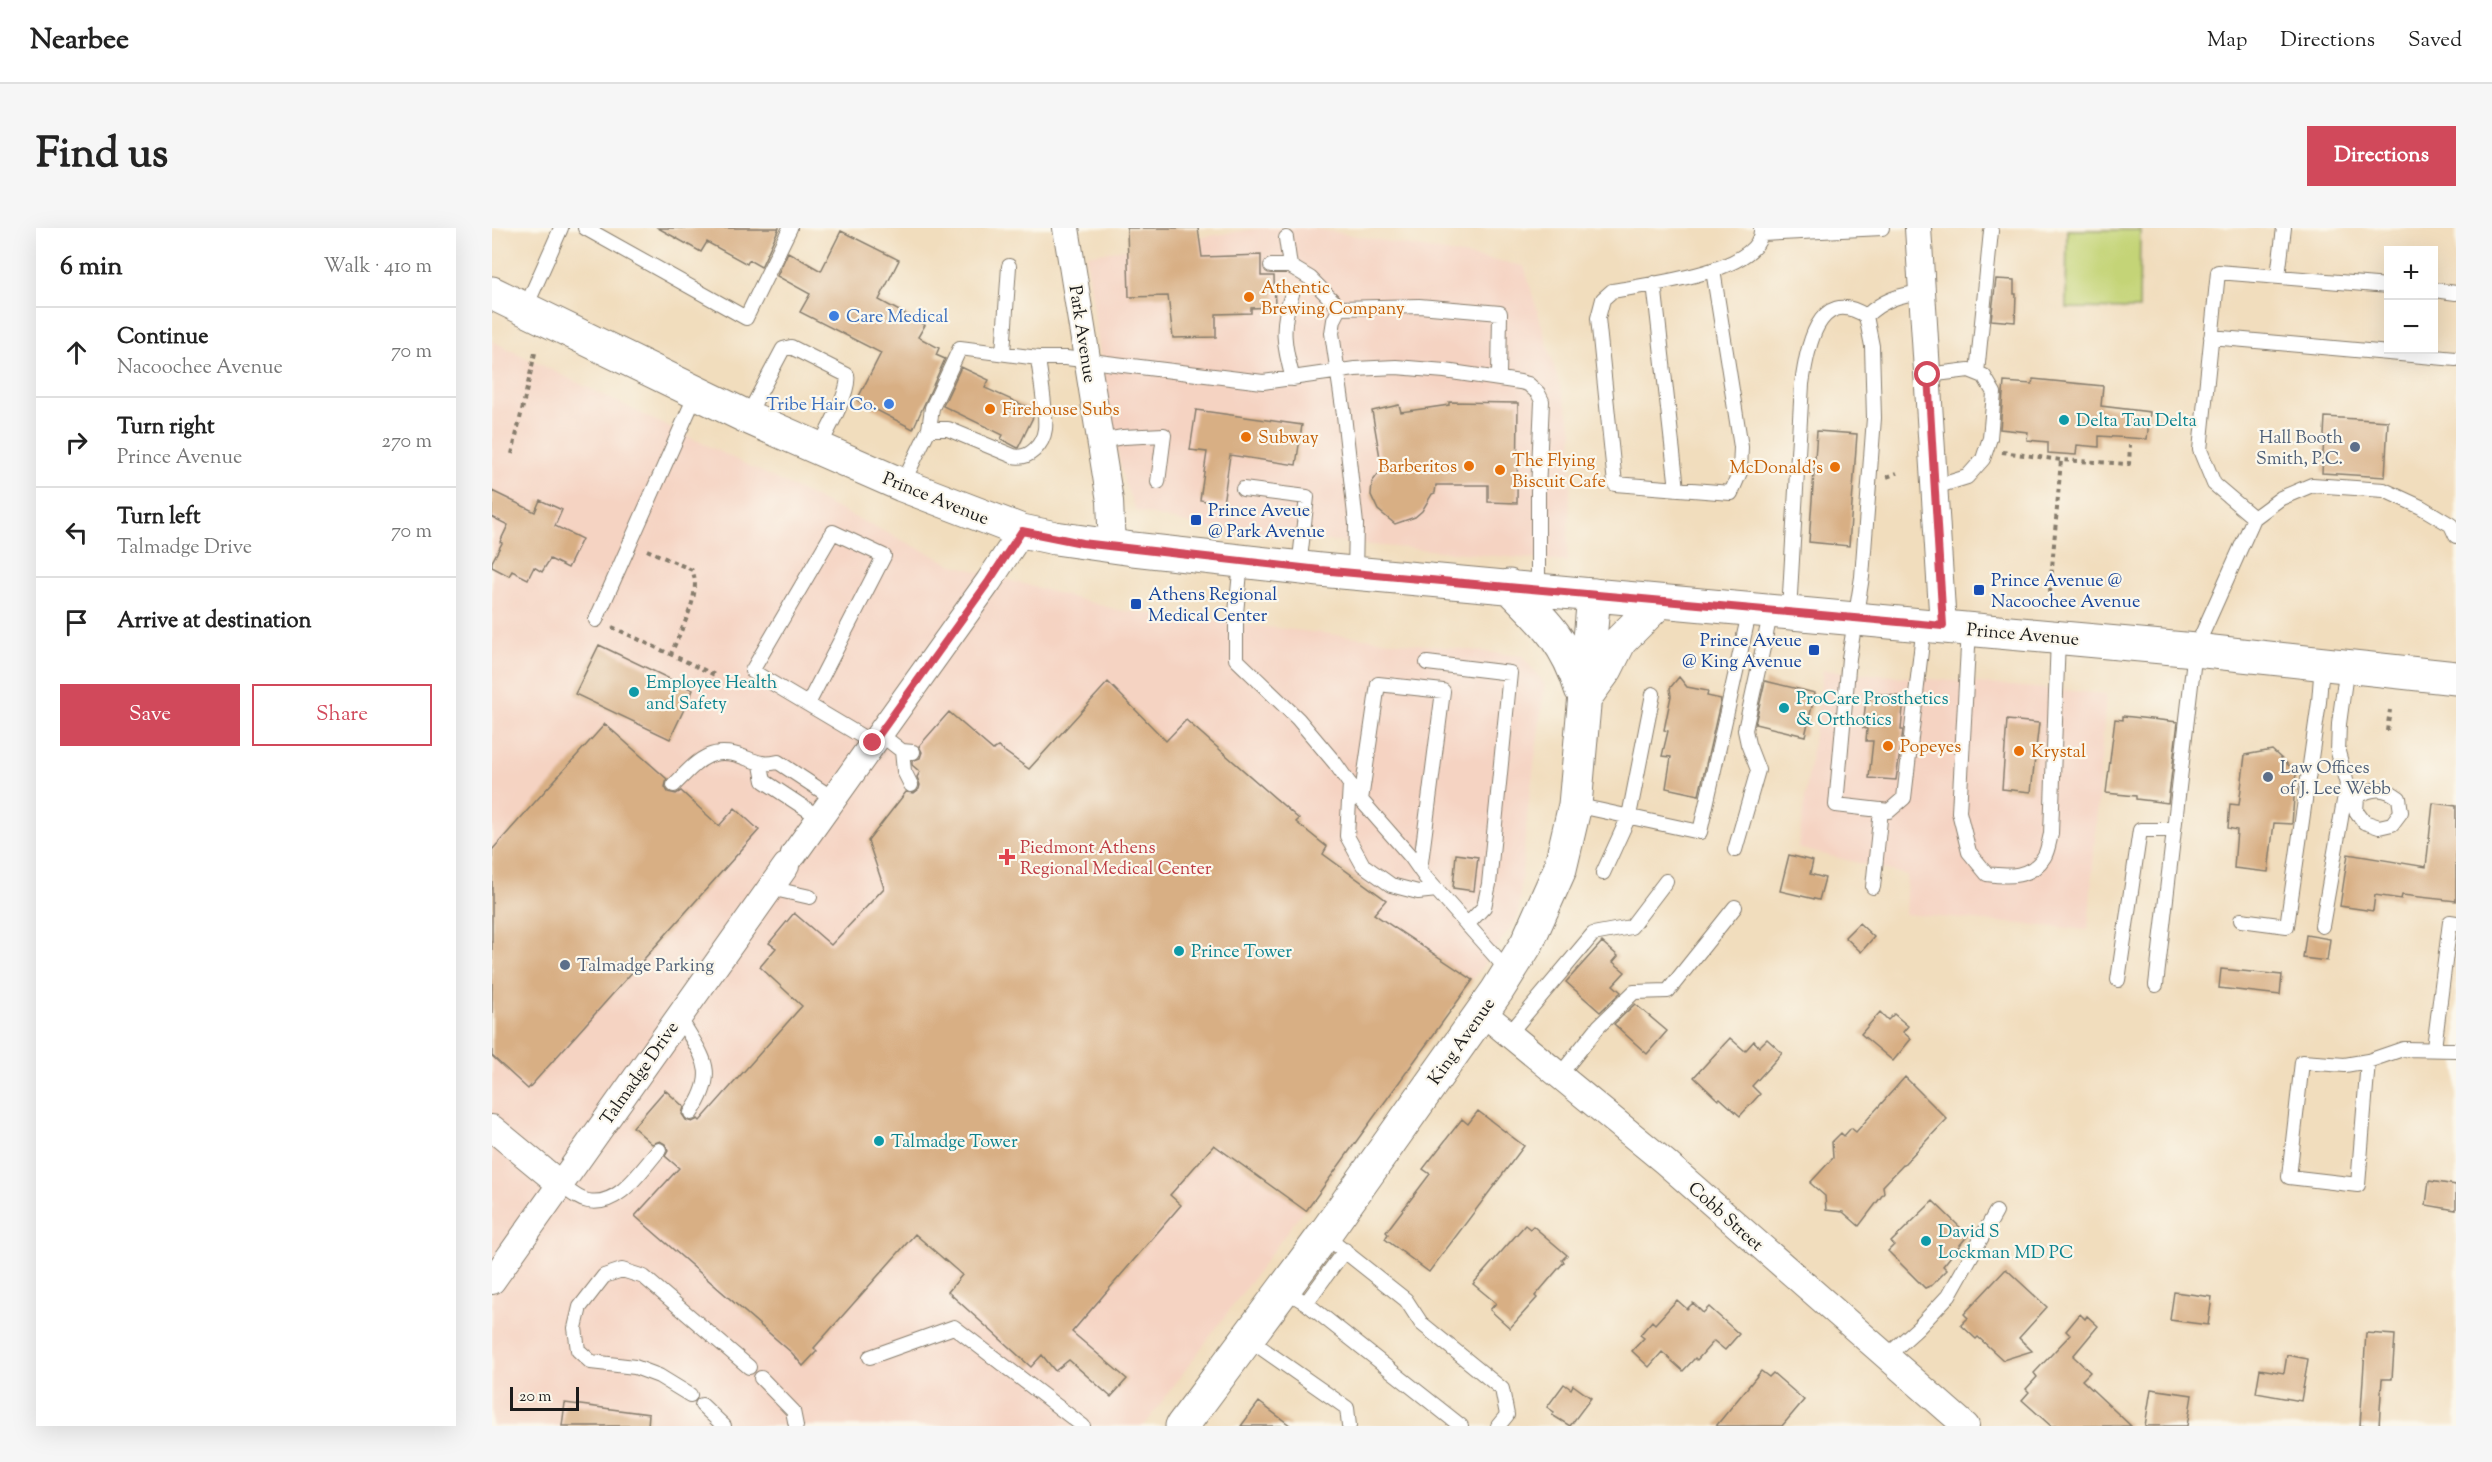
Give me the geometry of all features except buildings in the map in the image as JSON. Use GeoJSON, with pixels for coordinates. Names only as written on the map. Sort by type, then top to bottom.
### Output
{"type":"FeatureCollection","features":[{"type":"Feature","properties":{"kind":"main road","name":"Prince Avenue"},"geometry":{"type":"LineString","coordinates":[[492,293],[818,449],[902,486],[1022,531],[1112,547],[1299,568],[1945,626],[2456,678]]}},
{"type":"Feature","properties":{"kind":"main road"},"geometry":{"type":"LineString","coordinates":[[1524,588],[1574,665],[1584,699]]}},
{"type":"Feature","properties":{"kind":"main road","name":"King Avenue"},"geometry":{"type":"LineString","coordinates":[[1182,1426],[1247,1338],[1295,1296],[1334,1242],[1482,1012],[1510,973],[1527,943],[1560,869],[1575,805],[1594,595]]}},
{"type":"Feature","properties":{"kind":"main road"},"geometry":{"type":"LineString","coordinates":[[1584,699],[1606,669],[1620,641],[1659,602]]}},
{"type":"Feature","properties":{"kind":"street","name":"Park Avenue"},"geometry":{"type":"LineString","coordinates":[[1066,228],[1110,501],[1112,547]]}},
{"type":"Feature","properties":{"kind":"street"},"geometry":{"type":"LineString","coordinates":[[1918,228],[1945,626]]}},
{"type":"Feature","properties":{"kind":"street","name":"Talmadge Drive"},"geometry":{"type":"LineString","coordinates":[[492,1281],[989,581],[1022,531]]}},
{"type":"Feature","properties":{"kind":"street","name":"Cobb Street"},"geometry":{"type":"LineString","coordinates":[[1482,1012],[1665,1162],[1966,1426]]}},
{"type":"Feature","properties":{"kind":"street"},"geometry":{"type":"LineString","coordinates":[[492,1128],[560,1184]]}},
{"type":"Feature","properties":{"kind":"lane"},"geometry":{"type":"LineString","coordinates":[[525,309],[561,228]]}},
{"type":"Feature","properties":{"kind":"lane"},"geometry":{"type":"LineString","coordinates":[[585,228],[746,318],[790,228]]}},
{"type":"Feature","properties":{"kind":"lane"},"geometry":{"type":"LineString","coordinates":[[1713,270],[1741,447],[1740,472],[1731,493],[1614,484],[1598,318],[1603,299],[1612,291],[1654,283],[1713,270],[1724,268],[1755,248],[1762,231],[1882,228]]}},
{"type":"Feature","properties":{"kind":"lane"},"geometry":{"type":"LineString","coordinates":[[2278,276],[2284,228]]}},
{"type":"Feature","properties":{"kind":"lane"},"geometry":{"type":"LineString","coordinates":[[1977,374],[1991,231]]}},
{"type":"Feature","properties":{"kind":"lane"},"geometry":{"type":"LineString","coordinates":[[1286,238],[1290,266]]}},
{"type":"Feature","properties":{"kind":"lane"},"geometry":{"type":"LineString","coordinates":[[1003,353],[1009,266]]}},
{"type":"Feature","properties":{"kind":"lane"},"geometry":{"type":"LineString","coordinates":[[1271,266],[1290,266],[1310,278],[1327,292],[1340,308]]}},
{"type":"Feature","properties":{"kind":"lane"},"geometry":{"type":"LineString","coordinates":[[2254,518],[2214,484],[2200,450],[2218,272],[2384,286]]}},
{"type":"Feature","properties":{"kind":"lane"},"geometry":{"type":"LineString","coordinates":[[1654,283],[1677,489]]}},
{"type":"Feature","properties":{"kind":"lane"},"geometry":{"type":"LineString","coordinates":[[2438,291],[2456,293]]}},
{"type":"Feature","properties":{"kind":"lane"},"geometry":{"type":"LineString","coordinates":[[1866,316],[1879,304],[1900,295],[1922,292]]}},
{"type":"Feature","properties":{"kind":"lane"},"geometry":{"type":"LineString","coordinates":[[1292,294],[1285,313],[1284,331],[1285,349],[1293,379]]}},
{"type":"Feature","properties":{"kind":"lane"},"geometry":{"type":"LineString","coordinates":[[1340,308],[1419,306],[1500,313],[1499,377]]}},
{"type":"Feature","properties":{"kind":"lane"},"geometry":{"type":"LineString","coordinates":[[1340,308],[1334,320],[1332,333],[1356,524],[1355,573]]}},
{"type":"Feature","properties":{"kind":"lane"},"geometry":{"type":"LineString","coordinates":[[1735,850],[1758,770],[1745,729],[1770,611],[1806,355],[1817,325],[1825,314],[1844,308],[1853,308],[1866,316],[1872,346],[1874,418],[1862,578],[1849,658],[1836,805],[1889,811],[1904,798],[1945,626]]}},
{"type":"Feature","properties":{"kind":"lane"},"geometry":{"type":"LineString","coordinates":[[2211,336],[2456,359]]}},
{"type":"Feature","properties":{"kind":"lane"},"geometry":{"type":"LineString","coordinates":[[747,417],[783,349],[790,346],[847,375],[849,380],[818,449]]}},
{"type":"Feature","properties":{"kind":"lane"},"geometry":{"type":"LineString","coordinates":[[902,486],[929,429],[932,408],[960,348],[1038,358],[1066,358],[1263,382],[1396,367],[1499,377],[1528,384],[1538,393],[1542,401],[1524,588]]}},
{"type":"Feature","properties":{"kind":"lane"},"geometry":{"type":"LineString","coordinates":[[929,429],[948,429],[1013,456],[1021,458],[1030,455],[1040,443],[1045,430],[1038,358]]}},
{"type":"Feature","properties":{"kind":"lane"},"geometry":{"type":"LineString","coordinates":[[1928,375],[1969,370],[1984,376],[1994,393],[1990,438],[1983,459],[1967,477],[1935,487]]}},
{"type":"Feature","properties":{"kind":"lane"},"geometry":{"type":"LineString","coordinates":[[597,620],[697,392]]}},
{"type":"Feature","properties":{"kind":"lane"},"geometry":{"type":"LineString","coordinates":[[1100,441],[1123,437],[1164,435],[1158,482]]}},
{"type":"Feature","properties":{"kind":"lane"},"geometry":{"type":"LineString","coordinates":[[2156,985],[2195,650],[2254,518],[2281,498],[2312,486],[2384,490],[2454,525]]}},
{"type":"Feature","properties":{"kind":"lane"},"geometry":{"type":"LineString","coordinates":[[1243,489],[1307,497],[1299,568]]}},
{"type":"Feature","properties":{"kind":"lane"},"geometry":{"type":"LineString","coordinates":[[808,704],[884,556],[833,532],[752,671],[808,704],[908,752],[904,771],[911,785]]}},
{"type":"Feature","properties":{"kind":"lane"},"geometry":{"type":"LineString","coordinates":[[1241,562],[1236,613],[1236,659],[1298,719],[1361,800],[1467,926],[1510,973]]}},
{"type":"Feature","properties":{"kind":"lane"},"geometry":{"type":"LineString","coordinates":[[1575,805],[1700,831],[1770,611]]}},
{"type":"Feature","properties":{"kind":"lane"},"geometry":{"type":"LineString","coordinates":[[1945,626],[1959,812],[1969,852],[1987,874],[2006,877],[2025,874],[2044,857],[2051,834],[2058,637]]}},
{"type":"Feature","properties":{"kind":"lane"},"geometry":{"type":"LineString","coordinates":[[1426,663],[1510,673],[1489,884],[1484,907],[1467,926]]}},
{"type":"Feature","properties":{"kind":"lane"},"geometry":{"type":"LineString","coordinates":[[2335,664],[2339,724],[2338,752],[2347,784],[2357,797]]}},
{"type":"Feature","properties":{"kind":"lane"},"geometry":{"type":"LineString","coordinates":[[2241,920],[2287,926],[2314,743],[2335,664]]}},
{"type":"Feature","properties":{"kind":"lane"},"geometry":{"type":"LineString","coordinates":[[1361,800],[1378,684],[1443,691],[1420,870]]}},
{"type":"Feature","properties":{"kind":"lane"},"geometry":{"type":"LineString","coordinates":[[1603,873],[1629,816],[1653,694]]}},
{"type":"Feature","properties":{"kind":"lane"},"geometry":{"type":"LineString","coordinates":[[674,785],[700,760],[716,752],[729,752],[761,765],[778,762],[827,809]]}},
{"type":"Feature","properties":{"kind":"lane"},"geometry":{"type":"LineString","coordinates":[[761,765],[764,782],[827,809]]}},
{"type":"Feature","properties":{"kind":"lane"},"geometry":{"type":"LineString","coordinates":[[1350,784],[1347,836],[1363,865],[1391,885],[1418,892],[1437,890]]}},
{"type":"Feature","properties":{"kind":"lane"},"geometry":{"type":"LineString","coordinates":[[2322,926],[2347,784]]}},
{"type":"Feature","properties":{"kind":"lane"},"geometry":{"type":"LineString","coordinates":[[1873,886],[1881,810]]}},
{"type":"Feature","properties":{"kind":"lane"},"geometry":{"type":"LineString","coordinates":[[2118,981],[2140,830],[2174,830]]}},
{"type":"Feature","properties":{"kind":"lane"},"geometry":{"type":"LineString","coordinates":[[1509,1034],[1593,934],[1631,927],[1665,881]]}},
{"type":"Feature","properties":{"kind":"lane"},"geometry":{"type":"LineString","coordinates":[[770,888],[810,897]]}},
{"type":"Feature","properties":{"kind":"lane"},"geometry":{"type":"LineString","coordinates":[[1559,1076],[1599,1026],[1634,992],[1668,991],[1735,907]]}},
{"type":"Feature","properties":{"kind":"lane"},"geometry":{"type":"LineString","coordinates":[[2434,1048],[2450,922],[2456,923]]}},
{"type":"Feature","properties":{"kind":"lane"},"geometry":{"type":"LineString","coordinates":[[679,1016],[702,1053],[707,1077],[702,1096],[691,1113]]}},
{"type":"Feature","properties":{"kind":"lane"},"geometry":{"type":"LineString","coordinates":[[2368,1060],[2358,1185],[2289,1177],[2302,1062],[2344,1065],[2403,1049],[2456,1050]]}},
{"type":"Feature","properties":{"kind":"lane"},"geometry":{"type":"LineString","coordinates":[[560,1184],[576,1196],[588,1201],[604,1201],[622,1191],[659,1150]]}},
{"type":"Feature","properties":{"kind":"lane"},"geometry":{"type":"LineString","coordinates":[[1886,1357],[1949,1295],[1996,1212]]}},
{"type":"Feature","properties":{"kind":"lane"},"geometry":{"type":"LineString","coordinates":[[1334,1242],[1406,1300],[1421,1323],[1502,1389],[1507,1415],[1498,1426]]}},
{"type":"Feature","properties":{"kind":"lane"},"geometry":{"type":"LineString","coordinates":[[690,1395],[659,1376],[635,1367],[591,1362],[578,1350],[575,1328],[580,1307],[604,1276],[622,1270],[644,1277],[750,1367]]}},
{"type":"Feature","properties":{"kind":"lane"},"geometry":{"type":"LineString","coordinates":[[1295,1296],[1461,1426]]}},
{"type":"Feature","properties":{"kind":"lane"},"geometry":{"type":"LineString","coordinates":[[870,1357],[954,1327],[1083,1426]]}},
{"type":"Feature","properties":{"kind":"lane"},"geometry":{"type":"LineString","coordinates":[[1247,1338],[1347,1408],[1349,1426]]}},
{"type":"Feature","properties":{"kind":"lane"},"geometry":{"type":"LineString","coordinates":[[761,1378],[793,1411],[796,1426]]}},
{"type":"Feature","properties":{"kind":"lane"},"geometry":{"type":"LineString","coordinates":[[702,1405],[724,1426]]}},
{"type":"Feature","properties":{"kind":"path"},"geometry":{"type":"LineString","coordinates":[[512,454],[535,353]]}},
{"type":"Feature","properties":{"kind":"path"},"geometry":{"type":"LineString","coordinates":[[1986,450],[2061,460],[2129,464],[2130,445]]}},
{"type":"Feature","properties":{"kind":"path"},"geometry":{"type":"LineString","coordinates":[[2050,592],[2061,460]]}},
{"type":"Feature","properties":{"kind":"path"},"geometry":{"type":"LineString","coordinates":[[630,543],[692,570],[697,579],[696,594],[671,654]]}},
{"type":"Feature","properties":{"kind":"path"},"geometry":{"type":"LineString","coordinates":[[597,620],[717,676]]}},
{"type":"Feature","properties":{"kind":"path"},"geometry":{"type":"LineString","coordinates":[[2387,731],[2390,710]]}},
{"type":"Feature","properties":{"kind":"shaded area"},"geometry":{"type":"Polygon","coordinates":[[[1261,228],[1312,228],[1524,266],[1573,430],[1567,562],[1224,532],[1136,511],[1124,482],[1107,405],[1086,255],[1261,228]]]}},
{"type":"Feature","properties":{"kind":"shaded area","name":"Piedmont Athens Regional Medical Center"},"geometry":{"type":"Polygon","coordinates":[[[492,341],[951,564],[1118,610],[1522,656],[1545,684],[1527,817],[1518,918],[1144,1426],[492,1426],[492,341]]]}},
{"type":"Feature","properties":{"kind":"shaded area"},"geometry":{"type":"Polygon","coordinates":[[[1823,670],[2106,694],[2088,930],[1905,914],[1907,875],[1798,848],[1823,670]]]}},
{"type":"Feature","properties":{"kind":"green space"},"geometry":{"type":"Polygon","coordinates":[[[2067,230],[2140,230],[2139,309],[2066,308],[2067,230]]]}},
{"type":"Feature","properties":{"kind":"place","name":"Athentic Brewing Company"},"geometry":{"type":"Point","coordinates":[1249,297]}},
{"type":"Feature","properties":{"kind":"place","name":"Care Medical"},"geometry":{"type":"Point","coordinates":[834,316]}},
{"type":"Feature","properties":{"kind":"place","name":"Tribe Hair Co."},"geometry":{"type":"Point","coordinates":[889,404]}},
{"type":"Feature","properties":{"kind":"place","name":"Firehouse Subs"},"geometry":{"type":"Point","coordinates":[990,409]}},
{"type":"Feature","properties":{"kind":"place","name":"Delta Tau Delta"},"geometry":{"type":"Point","coordinates":[2064,420]}},
{"type":"Feature","properties":{"kind":"place","name":"Subway"},"geometry":{"type":"Point","coordinates":[1246,437]}},
{"type":"Feature","properties":{"kind":"place","name":"Hall Booth Smith, P.C."},"geometry":{"type":"Point","coordinates":[2355,447]}},
{"type":"Feature","properties":{"kind":"place","name":"Barberitos"},"geometry":{"type":"Point","coordinates":[1469,466]}},
{"type":"Feature","properties":{"kind":"place","name":"McDonald's"},"geometry":{"type":"Point","coordinates":[1835,467]}},
{"type":"Feature","properties":{"kind":"place","name":"The Flying Biscuit Cafe"},"geometry":{"type":"Point","coordinates":[1500,470]}},
{"type":"Feature","properties":{"kind":"place","name":"Prince Aveue @ Park Avenue"},"geometry":{"type":"Point","coordinates":[1196,520]}},
{"type":"Feature","properties":{"kind":"place","name":"Prince Avenue @ Nacoochee Avenue"},"geometry":{"type":"Point","coordinates":[1979,590]}},
{"type":"Feature","properties":{"kind":"place","name":"Athens Regional Medical Center"},"geometry":{"type":"Point","coordinates":[1136,604]}},
{"type":"Feature","properties":{"kind":"place","name":"Prince Aveue @ King Avenue"},"geometry":{"type":"Point","coordinates":[1814,650]}},
{"type":"Feature","properties":{"kind":"place","name":"Employee Health and Safety"},"geometry":{"type":"Point","coordinates":[634,692]}},
{"type":"Feature","properties":{"kind":"place","name":"ProCare Prosthetics & Orthotics"},"geometry":{"type":"Point","coordinates":[1784,708]}},
{"type":"Feature","properties":{"kind":"place","name":"Popeyes"},"geometry":{"type":"Point","coordinates":[1888,746]}},
{"type":"Feature","properties":{"kind":"place","name":"Krystal"},"geometry":{"type":"Point","coordinates":[2019,751]}},
{"type":"Feature","properties":{"kind":"place","name":"Law Offices of J. Lee Webb"},"geometry":{"type":"Point","coordinates":[2268,777]}},
{"type":"Feature","properties":{"kind":"place","name":"Piedmont Athens Regional Medical Center"},"geometry":{"type":"Point","coordinates":[1007,857]}},
{"type":"Feature","properties":{"kind":"place","name":"Prince Tower"},"geometry":{"type":"Point","coordinates":[1179,951]}},
{"type":"Feature","properties":{"kind":"place","name":"Talmadge Parking"},"geometry":{"type":"Point","coordinates":[565,965]}},
{"type":"Feature","properties":{"kind":"place","name":"Talmadge Tower"},"geometry":{"type":"Point","coordinates":[879,1141]}},
{"type":"Feature","properties":{"kind":"place","name":"David S Lockman MD PC"},"geometry":{"type":"Point","coordinates":[1926,1241]}},
{"type":"Feature","properties":{"kind":"route"},"geometry":{"type":"LineString","coordinates":[[873,743],[1022,531],[1082,543],[1241,562],[1659,602],[1943,626],[1928,375]]}}]}
